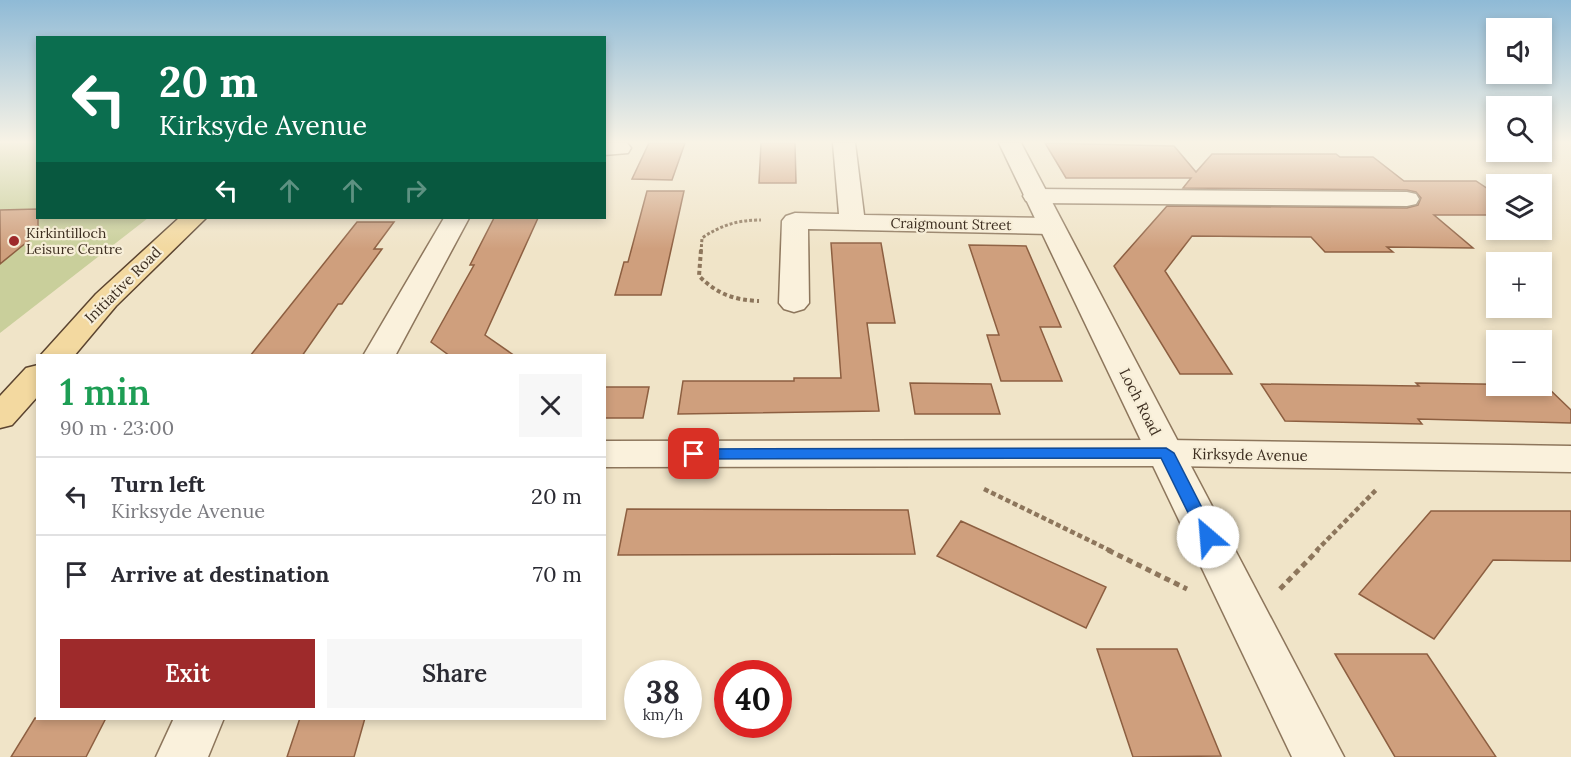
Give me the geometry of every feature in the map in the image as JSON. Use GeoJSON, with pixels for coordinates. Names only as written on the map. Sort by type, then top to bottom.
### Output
{"type":"FeatureCollection","features":[{"type":"Feature","properties":{"kind":"main road","name":"Initiative Road"},"geometry":{"type":"LineString","coordinates":[[58,354],[106,300],[192,219]]}},
{"type":"Feature","properties":{"kind":"main road"},"geometry":{"type":"LineString","coordinates":[[0,417],[36,377]]}},
{"type":"Feature","properties":{"kind":"street"},"geometry":{"type":"LineString","coordinates":[[848,178],[852,222]]}},
{"type":"Feature","properties":{"kind":"street","name":"Loch Road"},"geometry":{"type":"LineString","coordinates":[[1027,178],[1318,757]]}},
{"type":"Feature","properties":{"kind":"street","name":"Craigmount Street"},"geometry":{"type":"LineString","coordinates":[[795,221],[852,222],[1042,211],[1407,199]]}},
{"type":"Feature","properties":{"kind":"street"},"geometry":{"type":"LineString","coordinates":[[380,354],[455,219]]}},
{"type":"Feature","properties":{"kind":"street"},"geometry":{"type":"LineString","coordinates":[[794,303],[795,221]]}},
{"type":"Feature","properties":{"kind":"street","name":"Kirksyde Avenue"},"geometry":{"type":"LineString","coordinates":[[606,454],[1166,453],[1571,459]]}},
{"type":"Feature","properties":{"kind":"street"},"geometry":{"type":"LineString","coordinates":[[182,757],[198,720]]}},
{"type":"Feature","properties":{"kind":"path"},"geometry":{"type":"LineString","coordinates":[[794,303],[735,300],[712,291],[699,276],[702,238],[718,226],[742,220],[795,221]]}},
{"type":"Feature","properties":{"kind":"green space"},"geometry":{"type":"Polygon","coordinates":[[[0,178],[36,178],[36,219],[147,219],[0,333],[0,178]]]}},
{"type":"Feature","properties":{"kind":"building"},"geometry":{"type":"Polygon","coordinates":[[[632,178],[673,178],[672,180],[632,178]]]}},
{"type":"Feature","properties":{"kind":"building"},"geometry":{"type":"Polygon","coordinates":[[[759,178],[796,178],[796,183],[759,183],[759,178]]]}},
{"type":"Feature","properties":{"kind":"building"},"geometry":{"type":"Polygon","coordinates":[[[1191,178],[1401,178],[1404,181],[1476,181],[1486,188],[1486,215],[1434,215],[1473,248],[1387,247],[1393,252],[1325,252],[1311,237],[1192,236],[1165,271],[1232,374],[1180,374],[1114,266],[1167,206],[1407,208],[1418,205],[1421,198],[1416,192],[1407,190],[1183,188],[1191,178]]]}},
{"type":"Feature","properties":{"kind":"building"},"geometry":{"type":"Polygon","coordinates":[[[647,191],[684,191],[661,295],[615,295],[624,262],[628,262],[647,191]]]}},
{"type":"Feature","properties":{"kind":"building","name":"Kirkintilloch Leisure Centre"},"geometry":{"type":"Polygon","coordinates":[[[36,209],[38,233],[0,264],[0,210],[36,209]]]}},
{"type":"Feature","properties":{"kind":"building"},"geometry":{"type":"Polygon","coordinates":[[[493,219],[538,219],[485,335],[512,354],[447,354],[431,342],[474,265],[470,265],[493,219]]]}},
{"type":"Feature","properties":{"kind":"building"},"geometry":{"type":"Polygon","coordinates":[[[357,222],[394,222],[374,249],[382,249],[342,304],[338,304],[303,354],[252,354],[357,222]]]}},
{"type":"Feature","properties":{"kind":"building"},"geometry":{"type":"Polygon","coordinates":[[[831,243],[881,243],[895,323],[867,323],[879,411],[678,414],[683,381],[794,381],[794,378],[841,378],[831,243]]]}},
{"type":"Feature","properties":{"kind":"building"},"geometry":{"type":"Polygon","coordinates":[[[969,245],[1026,246],[1061,327],[1040,327],[1062,381],[1001,381],[987,335],[999,335],[969,245]]]}},
{"type":"Feature","properties":{"kind":"building"},"geometry":{"type":"Polygon","coordinates":[[[910,383],[991,384],[1000,414],[915,414],[910,383]]]}},
{"type":"Feature","properties":{"kind":"building"},"geometry":{"type":"Polygon","coordinates":[[[1416,383],[1486,384],[1486,396],[1552,396],[1552,392],[1571,410],[1571,423],[1418,419],[1422,424],[1285,421],[1261,384],[1419,386],[1416,383]]]}},
{"type":"Feature","properties":{"kind":"building"},"geometry":{"type":"Polygon","coordinates":[[[606,387],[649,387],[643,418],[606,418],[606,387]]]}},
{"type":"Feature","properties":{"kind":"building"},"geometry":{"type":"Polygon","coordinates":[[[627,509],[908,510],[915,554],[618,555],[627,509]]]}},
{"type":"Feature","properties":{"kind":"building"},"geometry":{"type":"Polygon","coordinates":[[[1431,511],[1571,511],[1571,561],[1493,560],[1434,639],[1359,594],[1431,511]]]}},
{"type":"Feature","properties":{"kind":"building"},"geometry":{"type":"Polygon","coordinates":[[[961,521],[1106,587],[1086,628],[937,556],[961,521]]]}},
{"type":"Feature","properties":{"kind":"building"},"geometry":{"type":"Polygon","coordinates":[[[1097,649],[1177,649],[1221,756],[1133,757],[1097,649]]]}},
{"type":"Feature","properties":{"kind":"building"},"geometry":{"type":"Polygon","coordinates":[[[1335,654],[1427,654],[1496,757],[1395,757],[1335,654]]]}},
{"type":"Feature","properties":{"kind":"building"},"geometry":{"type":"Polygon","coordinates":[[[35,718],[36,720],[105,720],[86,757],[11,757],[35,718]]]}},
{"type":"Feature","properties":{"kind":"building"},"geometry":{"type":"Polygon","coordinates":[[[299,720],[364,720],[354,757],[287,757],[299,720]]]}},
{"type":"Feature","properties":{"kind":"place","name":"Kirkintilloch Leisure Centre"},"geometry":{"type":"Point","coordinates":[14,241]}},
{"type":"Feature","properties":{"kind":"route"},"geometry":{"type":"LineString","coordinates":[[694,454],[1166,453],[1208,537]]}}]}
